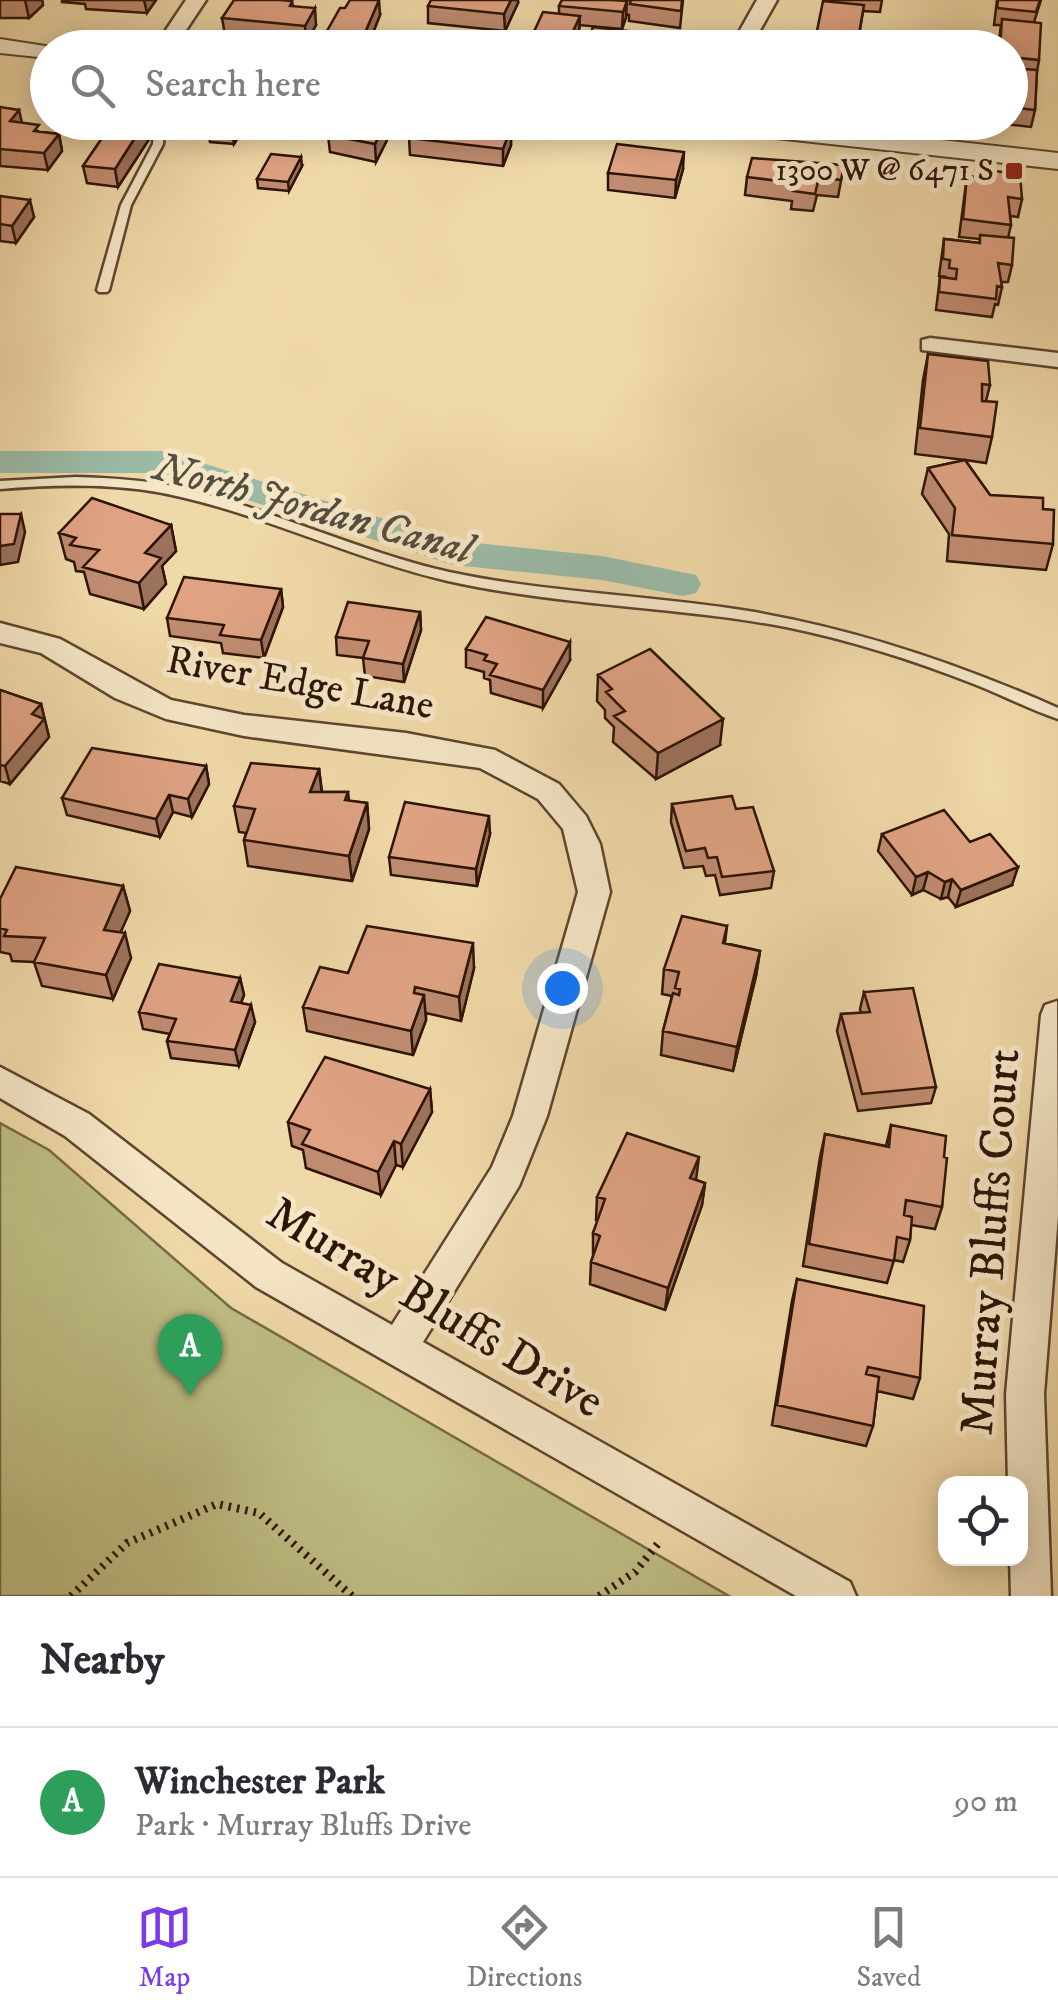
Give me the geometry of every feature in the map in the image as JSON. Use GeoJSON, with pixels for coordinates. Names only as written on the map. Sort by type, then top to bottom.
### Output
{"type":"FeatureCollection","features":[{"type":"Feature","properties":{"kind":"street"},"geometry":{"type":"LineString","coordinates":[[176,30],[196,0]]}},
{"type":"Feature","properties":{"kind":"street"},"geometry":{"type":"LineString","coordinates":[[750,30],[767,0]]}},
{"type":"Feature","properties":{"kind":"street"},"geometry":{"type":"LineString","coordinates":[[0,46],[30,49]]}},
{"type":"Feature","properties":{"kind":"street"},"geometry":{"type":"LineString","coordinates":[[867,140],[1058,161]]}},
{"type":"Feature","properties":{"kind":"street"},"geometry":{"type":"LineString","coordinates":[[930,344],[1058,360]]}},
{"type":"Feature","properties":{"kind":"street","name":"River Edge Lane"},"geometry":{"type":"LineString","coordinates":[[0,633],[43,640],[67,650],[166,709],[486,758],[524,774],[554,794],[578,824],[592,857],[594,892],[525,1130],[487,1210],[397,1351]]}},
{"type":"Feature","properties":{"kind":"street","name":"Murray Bluffs Court"},"geometry":{"type":"LineString","coordinates":[[1032,1596],[1026,1394],[1057,1015]]}},
{"type":"Feature","properties":{"kind":"street","name":"Murray Bluffs Drive"},"geometry":{"type":"LineString","coordinates":[[0,1081],[77,1125],[269,1275],[397,1351],[836,1596]]}},
{"type":"Feature","properties":{"kind":"lane"},"geometry":{"type":"LineString","coordinates":[[103,290],[126,205],[158,140]]}},
{"type":"Feature","properties":{"kind":"lane"},"geometry":{"type":"LineString","coordinates":[[0,485],[74,481],[156,488],[201,497],[370,554],[453,577],[722,612],[812,629],[950,668],[1058,714]]}},
{"type":"Feature","properties":{"kind":"path"},"geometry":{"type":"LineString","coordinates":[[70,1596],[127,1543],[217,1504],[260,1513],[352,1596]]}},
{"type":"Feature","properties":{"kind":"path"},"geometry":{"type":"LineString","coordinates":[[599,1596],[635,1572],[684,1512]]}},
{"type":"Feature","properties":{"kind":"green space"},"geometry":{"type":"Polygon","coordinates":[[[0,1123],[49,1150],[231,1308],[729,1596],[0,1596],[0,1123]]]}},
{"type":"Feature","properties":{"kind":"building"},"geometry":{"type":"Polygon","coordinates":[[[234,0],[292,1],[290,6],[315,8],[305,26],[222,18],[234,0]]]}},
{"type":"Feature","properties":{"kind":"building"},"geometry":{"type":"Polygon","coordinates":[[[350,0],[379,0],[366,30],[328,30],[340,8],[345,8],[350,0]]]}},
{"type":"Feature","properties":{"kind":"building"},"geometry":{"type":"Polygon","coordinates":[[[431,0],[511,0],[504,14],[428,6],[431,0]]]}},
{"type":"Feature","properties":{"kind":"building"},"geometry":{"type":"Polygon","coordinates":[[[562,0],[627,1],[623,12],[559,6],[562,0]]]}},
{"type":"Feature","properties":{"kind":"building"},"geometry":{"type":"Polygon","coordinates":[[[631,0],[682,0],[681,11],[630,4],[631,0]]]}},
{"type":"Feature","properties":{"kind":"building"},"geometry":{"type":"Polygon","coordinates":[[[998,0],[1040,0],[1036,12],[997,8],[998,0]]]}},
{"type":"Feature","properties":{"kind":"building"},"geometry":{"type":"Polygon","coordinates":[[[823,1],[864,5],[860,30],[817,30],[823,1]]]}},
{"type":"Feature","properties":{"kind":"building"},"geometry":{"type":"Polygon","coordinates":[[[543,12],[580,16],[574,30],[535,30],[543,12]]]}},
{"type":"Feature","properties":{"kind":"building"},"geometry":{"type":"Polygon","coordinates":[[[1002,19],[1041,23],[1039,60],[1028,59],[1028,30],[1001,30],[1002,19]]]}},
{"type":"Feature","properties":{"kind":"building"},"geometry":{"type":"Polygon","coordinates":[[[1028,69],[1037,70],[1035,110],[1028,109],[1028,69]]]}},
{"type":"Feature","properties":{"kind":"building"},"geometry":{"type":"Polygon","coordinates":[[[0,107],[19,110],[10,121],[30,124],[30,140],[54,140],[44,153],[0,149],[0,107]]]}},
{"type":"Feature","properties":{"kind":"building"},"geometry":{"type":"Polygon","coordinates":[[[101,140],[134,140],[115,169],[83,166],[101,140]]]}},
{"type":"Feature","properties":{"kind":"building"},"geometry":{"type":"Polygon","coordinates":[[[426,140],[506,140],[503,149],[426,140]]]}},
{"type":"Feature","properties":{"kind":"building"},"geometry":{"type":"Polygon","coordinates":[[[617,144],[684,152],[676,180],[608,173],[617,144]]]}},
{"type":"Feature","properties":{"kind":"building"},"geometry":{"type":"Polygon","coordinates":[[[271,154],[301,157],[288,182],[257,179],[271,154]]]}},
{"type":"Feature","properties":{"kind":"building"},"geometry":{"type":"Polygon","coordinates":[[[752,158],[844,165],[841,180],[819,177],[815,194],[793,191],[795,183],[747,177],[752,158]]]}},
{"type":"Feature","properties":{"kind":"building"},"geometry":{"type":"Polygon","coordinates":[[[985,170],[1020,174],[1022,199],[1008,197],[1011,225],[963,219],[967,176],[984,178],[985,170]]]}},
{"type":"Feature","properties":{"kind":"building"},"geometry":{"type":"Polygon","coordinates":[[[0,196],[30,200],[12,226],[0,224],[0,196]]]}},
{"type":"Feature","properties":{"kind":"building"},"geometry":{"type":"Polygon","coordinates":[[[980,235],[1014,238],[1012,265],[998,263],[1002,287],[997,286],[996,299],[939,292],[940,277],[956,279],[957,269],[949,268],[950,260],[943,259],[944,239],[980,243],[980,235]]]}},
{"type":"Feature","properties":{"kind":"building"},"geometry":{"type":"Polygon","coordinates":[[[928,354],[988,361],[990,385],[982,384],[982,401],[997,402],[992,437],[920,428],[928,354]]]}},
{"type":"Feature","properties":{"kind":"building"},"geometry":{"type":"Polygon","coordinates":[[[965,460],[990,495],[1043,498],[1043,509],[1054,510],[1053,544],[952,535],[955,508],[928,468],[965,460]]]}},
{"type":"Feature","properties":{"kind":"building"},"geometry":{"type":"Polygon","coordinates":[[[92,498],[171,525],[145,553],[161,558],[139,583],[83,567],[99,550],[70,545],[76,538],[59,533],[92,498]]]}},
{"type":"Feature","properties":{"kind":"building"},"geometry":{"type":"Polygon","coordinates":[[[0,514],[21,514],[14,544],[0,546],[0,514]]]}},
{"type":"Feature","properties":{"kind":"building"},"geometry":{"type":"Polygon","coordinates":[[[184,577],[281,589],[261,640],[220,635],[224,625],[167,618],[184,577]]]}},
{"type":"Feature","properties":{"kind":"building"},"geometry":{"type":"Polygon","coordinates":[[[348,602],[420,612],[403,664],[363,658],[369,641],[336,637],[348,602]]]}},
{"type":"Feature","properties":{"kind":"building"},"geometry":{"type":"Polygon","coordinates":[[[486,617],[570,642],[543,690],[490,675],[497,664],[484,660],[487,655],[466,649],[486,617]]]}},
{"type":"Feature","properties":{"kind":"building"},"geometry":{"type":"Polygon","coordinates":[[[650,649],[723,719],[658,753],[614,716],[625,711],[606,692],[612,689],[598,675],[650,649]]]}},
{"type":"Feature","properties":{"kind":"building"},"geometry":{"type":"Polygon","coordinates":[[[0,690],[41,704],[32,714],[44,719],[5,766],[0,765],[0,690]]]}},
{"type":"Feature","properties":{"kind":"building"},"geometry":{"type":"Polygon","coordinates":[[[92,748],[206,766],[188,799],[169,795],[156,819],[62,798],[92,748]]]}},
{"type":"Feature","properties":{"kind":"building"},"geometry":{"type":"Polygon","coordinates":[[[251,763],[319,769],[310,792],[348,792],[345,800],[367,803],[349,856],[244,840],[255,809],[234,806],[251,763]]]}},
{"type":"Feature","properties":{"kind":"building"},"geometry":{"type":"Polygon","coordinates":[[[732,796],[736,809],[753,807],[774,871],[722,877],[717,857],[708,858],[705,848],[686,851],[672,804],[732,796]]]}},
{"type":"Feature","properties":{"kind":"building"},"geometry":{"type":"Polygon","coordinates":[[[405,802],[489,816],[476,869],[389,857],[405,802]]]}},
{"type":"Feature","properties":{"kind":"building"},"geometry":{"type":"Polygon","coordinates":[[[944,810],[970,842],[990,834],[1018,867],[961,890],[952,879],[945,882],[928,872],[916,877],[882,834],[944,810]]]}},
{"type":"Feature","properties":{"kind":"building"},"geometry":{"type":"Polygon","coordinates":[[[16,867],[123,886],[104,930],[125,933],[106,975],[34,962],[45,938],[4,936],[7,930],[0,928],[0,899],[16,867]]]}},
{"type":"Feature","properties":{"kind":"building"},"geometry":{"type":"Polygon","coordinates":[[[682,916],[727,926],[723,943],[760,951],[737,1047],[663,1031],[673,993],[679,995],[680,989],[675,988],[679,972],[664,969],[682,916]]]}},
{"type":"Feature","properties":{"kind":"building"},"geometry":{"type":"Polygon","coordinates":[[[367,926],[473,943],[459,997],[415,987],[414,993],[424,995],[411,1031],[303,1007],[320,967],[348,973],[367,926]]]}},
{"type":"Feature","properties":{"kind":"building"},"geometry":{"type":"Polygon","coordinates":[[[159,964],[240,978],[231,1001],[251,1005],[235,1050],[167,1041],[176,1019],[139,1012],[159,964]]]}},
{"type":"Feature","properties":{"kind":"building"},"geometry":{"type":"Polygon","coordinates":[[[913,988],[936,1087],[862,1094],[841,1014],[870,1012],[864,992],[913,988]]]}},
{"type":"Feature","properties":{"kind":"building"},"geometry":{"type":"Polygon","coordinates":[[[325,1057],[430,1089],[401,1144],[394,1141],[378,1172],[302,1144],[310,1130],[288,1122],[325,1057]]]}},
{"type":"Feature","properties":{"kind":"building"},"geometry":{"type":"Polygon","coordinates":[[[891,1125],[946,1136],[942,1207],[906,1200],[904,1215],[912,1217],[910,1240],[897,1237],[894,1261],[809,1244],[825,1134],[889,1147],[891,1125]]]}},
{"type":"Feature","properties":{"kind":"building"},"geometry":{"type":"Polygon","coordinates":[[[627,1133],[699,1157],[690,1178],[705,1183],[668,1288],[591,1262],[600,1236],[593,1233],[605,1199],[597,1197],[627,1133]]]}},
{"type":"Feature","properties":{"kind":"building"},"geometry":{"type":"Polygon","coordinates":[[[797,1279],[924,1306],[920,1378],[868,1367],[866,1374],[879,1377],[873,1426],[777,1405],[797,1279]]]}},
{"type":"Feature","properties":{"kind":"waterway","name":"North Jordan Canal"},"geometry":{"type":"LineString","coordinates":[[0,462],[163,462],[454,553],[602,568],[683,584]]}},
{"type":"Feature","properties":{"kind":"place","name":"1300 W @ 6471 S"},"geometry":{"type":"Point","coordinates":[1014,171]}},
{"type":"Feature","properties":{"kind":"place","name":"Winchester Park"},"geometry":{"type":"Point","coordinates":[190,1396]}}]}
